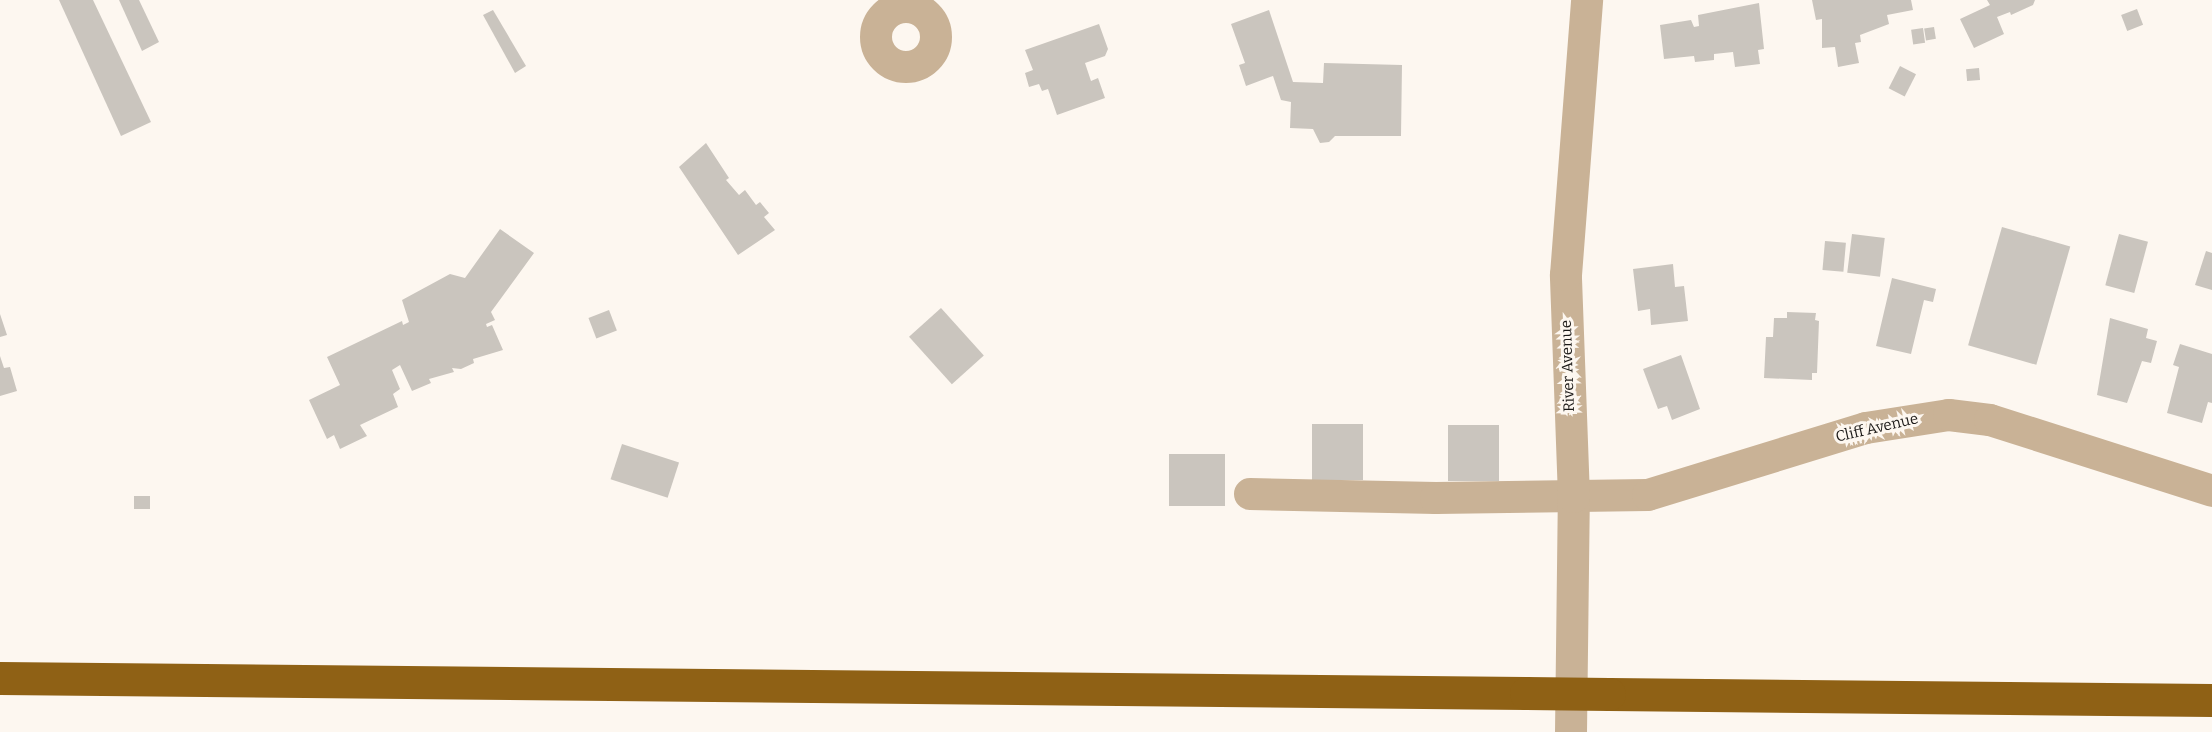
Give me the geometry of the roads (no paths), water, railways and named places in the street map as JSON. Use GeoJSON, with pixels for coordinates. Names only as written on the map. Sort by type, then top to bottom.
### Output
{"type":"FeatureCollection","features":[{"type":"Feature","properties":{"kind":"highway"},"geometry":{"type":"LineString","coordinates":[[0,678],[2212,700]]}},
{"type":"Feature","properties":{"kind":"street","name":"River Avenue"},"geometry":{"type":"LineString","coordinates":[[1570,732],[1574,497],[1566,274],[1587,0]]}},
{"type":"Feature","properties":{"kind":"street","name":"Cliff Avenue"},"geometry":{"type":"LineString","coordinates":[[1250,494],[1574,497],[1648,495],[1866,428],[1949,415],[1990,420],[2209,482]]}}]}
